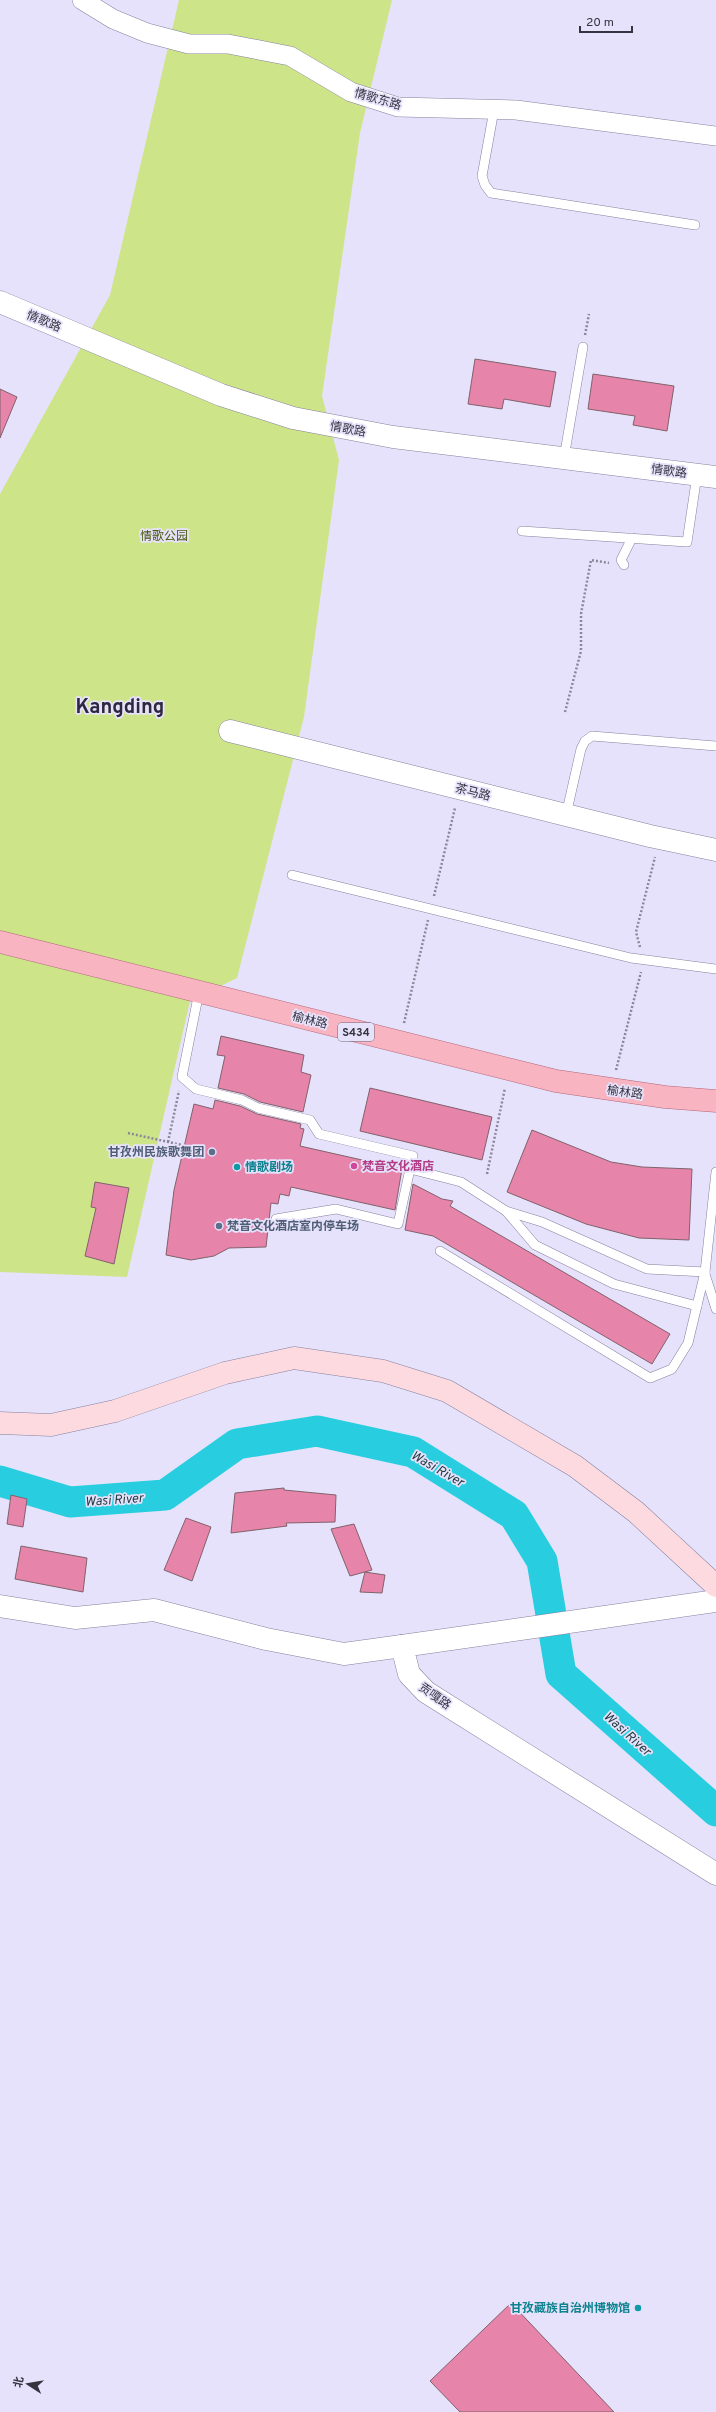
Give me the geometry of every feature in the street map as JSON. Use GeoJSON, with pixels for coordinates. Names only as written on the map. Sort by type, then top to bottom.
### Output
{"type":"FeatureCollection","features":[{"type":"Feature","properties":{"kind":"main road","name":"榆林路"},"geometry":{"type":"LineString","coordinates":[[0,942],[509,1070],[611,1090],[716,1101]]}},
{"type":"Feature","properties":{"kind":"main road"},"geometry":{"type":"LineString","coordinates":[[0,1423],[51,1425],[115,1411],[225,1373],[294,1358],[383,1371],[447,1391],[575,1466],[636,1512],[716,1586]]}},
{"type":"Feature","properties":{"kind":"street","name":"情歌东路"},"geometry":{"type":"LineString","coordinates":[[82,0],[113,19],[147,33],[188,44],[228,44],[290,56],[351,92],[398,107],[494,110],[556,115],[716,136]]}},
{"type":"Feature","properties":{"kind":"street","name":"情歌路"},"geometry":{"type":"LineString","coordinates":[[0,302],[221,395],[293,418],[367,433],[706,476]]}},
{"type":"Feature","properties":{"kind":"street","name":"茶马路"},"geometry":{"type":"LineString","coordinates":[[230,731],[660,839],[716,850]]}},
{"type":"Feature","properties":{"kind":"street"},"geometry":{"type":"LineString","coordinates":[[0,1606],[75,1618],[154,1610],[266,1639],[344,1654],[716,1601]]}},
{"type":"Feature","properties":{"kind":"street","name":"贡嘎路"},"geometry":{"type":"LineString","coordinates":[[402,1646],[408,1674],[426,1692],[716,1874]]}},
{"type":"Feature","properties":{"kind":"lane"},"geometry":{"type":"LineString","coordinates":[[494,110],[482,176],[485,185],[491,193],[695,225]]}},
{"type":"Feature","properties":{"kind":"lane"},"geometry":{"type":"LineString","coordinates":[[564,458],[583,347]]}},
{"type":"Feature","properties":{"kind":"lane"},"geometry":{"type":"LineString","coordinates":[[522,530],[687,542],[706,476]]}},
{"type":"Feature","properties":{"kind":"lane"},"geometry":{"type":"LineString","coordinates":[[624,565],[621,560],[622,554],[632,538]]}},
{"type":"Feature","properties":{"kind":"lane"},"geometry":{"type":"LineString","coordinates":[[566,815],[581,749],[584,741],[592,736],[716,746]]}},
{"type":"Feature","properties":{"kind":"lane"},"geometry":{"type":"LineString","coordinates":[[292,875],[631,958],[716,969]]}},
{"type":"Feature","properties":{"kind":"lane"},"geometry":{"type":"LineString","coordinates":[[199,992],[182,1077],[196,1089],[242,1100],[258,1108],[310,1120],[319,1134],[413,1156],[398,1224],[336,1209],[276,1218]]}},
{"type":"Feature","properties":{"kind":"lane"},"geometry":{"type":"LineString","coordinates":[[410,1169],[461,1182],[506,1211],[542,1222],[647,1270],[705,1272]]}},
{"type":"Feature","properties":{"kind":"lane"},"geometry":{"type":"LineString","coordinates":[[440,1251],[650,1378],[672,1369],[688,1343],[705,1272],[716,1172]]}},
{"type":"Feature","properties":{"kind":"lane"},"geometry":{"type":"LineString","coordinates":[[506,1211],[535,1245],[614,1284],[697,1306]]}},
{"type":"Feature","properties":{"kind":"lane"},"geometry":{"type":"LineString","coordinates":[[705,1272],[716,1309]]}},
{"type":"Feature","properties":{"kind":"path"},"geometry":{"type":"LineString","coordinates":[[583,347],[589,314]]}},
{"type":"Feature","properties":{"kind":"path"},"geometry":{"type":"LineString","coordinates":[[565,712],[581,651],[581,614],[591,560],[624,565]]}},
{"type":"Feature","properties":{"kind":"path"},"geometry":{"type":"LineString","coordinates":[[440,872],[460,789]]}},
{"type":"Feature","properties":{"kind":"path"},"geometry":{"type":"LineString","coordinates":[[636,932],[660,839]]}},
{"type":"Feature","properties":{"kind":"path"},"geometry":{"type":"LineString","coordinates":[[400,1043],[422,947]]}},
{"type":"Feature","properties":{"kind":"path"},"geometry":{"type":"LineString","coordinates":[[611,1090],[634,994]]}},
{"type":"Feature","properties":{"kind":"path"},"geometry":{"type":"LineString","coordinates":[[487,1174],[509,1070]]}},
{"type":"Feature","properties":{"kind":"path"},"geometry":{"type":"LineString","coordinates":[[168,1142],[182,1077]]}},
{"type":"Feature","properties":{"kind":"path"},"geometry":{"type":"LineString","coordinates":[[128,1133],[182,1145]]}},
{"type":"Feature","properties":{"kind":"green space","name":"情歌公园"},"geometry":{"type":"Polygon","coordinates":[[[179,0],[392,0],[360,133],[322,396],[339,460],[304,717],[237,978],[190,1001],[127,1277],[0,1272],[0,494],[110,295],[179,0]]]}},
{"type":"Feature","properties":{"kind":"building"},"geometry":{"type":"Polygon","coordinates":[[[475,359],[556,372],[550,407],[504,399],[502,409],[468,404],[475,359]]]}},
{"type":"Feature","properties":{"kind":"building"},"geometry":{"type":"Polygon","coordinates":[[[593,374],[674,386],[667,431],[633,425],[635,416],[588,409],[593,374]]]}},
{"type":"Feature","properties":{"kind":"building"},"geometry":{"type":"Polygon","coordinates":[[[0,389],[17,397],[0,438],[0,389]]]}},
{"type":"Feature","properties":{"kind":"building"},"geometry":{"type":"Polygon","coordinates":[[[221,1036],[304,1055],[301,1072],[311,1075],[303,1112],[260,1102],[244,1094],[218,1088],[225,1056],[217,1055],[221,1036]]]}},
{"type":"Feature","properties":{"kind":"building"},"geometry":{"type":"Polygon","coordinates":[[[370,1088],[492,1117],[482,1160],[360,1131],[370,1088]]]}},
{"type":"Feature","properties":{"kind":"building"},"geometry":{"type":"Polygon","coordinates":[[[215,1100],[240,1106],[257,1114],[301,1124],[300,1128],[304,1129],[300,1146],[402,1169],[395,1210],[291,1187],[289,1196],[280,1194],[278,1204],[271,1203],[266,1247],[229,1248],[214,1256],[191,1260],[166,1255],[174,1190],[194,1104],[213,1109],[215,1100]]]}},
{"type":"Feature","properties":{"kind":"building"},"geometry":{"type":"Polygon","coordinates":[[[532,1130],[611,1162],[642,1167],[692,1169],[689,1240],[639,1238],[586,1224],[507,1192],[532,1130]]]}},
{"type":"Feature","properties":{"kind":"building"},"geometry":{"type":"Polygon","coordinates":[[[95,1182],[129,1188],[114,1264],[85,1256],[96,1208],[91,1207],[95,1182]]]}},
{"type":"Feature","properties":{"kind":"building"},"geometry":{"type":"Polygon","coordinates":[[[413,1184],[442,1199],[453,1201],[450,1206],[670,1334],[652,1364],[433,1236],[405,1230],[413,1184]]]}},
{"type":"Feature","properties":{"kind":"building"},"geometry":{"type":"Polygon","coordinates":[[[284,1488],[284,1490],[336,1495],[335,1522],[286,1523],[287,1526],[231,1533],[235,1493],[284,1488]]]}},
{"type":"Feature","properties":{"kind":"building"},"geometry":{"type":"Polygon","coordinates":[[[11,1495],[27,1499],[23,1527],[7,1524],[11,1495]]]}},
{"type":"Feature","properties":{"kind":"building"},"geometry":{"type":"Polygon","coordinates":[[[186,1518],[211,1527],[192,1581],[164,1570],[186,1518]]]}},
{"type":"Feature","properties":{"kind":"building"},"geometry":{"type":"Polygon","coordinates":[[[354,1524],[372,1570],[350,1576],[331,1529],[354,1524]]]}},
{"type":"Feature","properties":{"kind":"building"},"geometry":{"type":"Polygon","coordinates":[[[21,1546],[87,1558],[83,1592],[15,1579],[21,1546]]]}},
{"type":"Feature","properties":{"kind":"building"},"geometry":{"type":"Polygon","coordinates":[[[365,1572],[385,1575],[382,1593],[360,1592],[365,1572]]]}},
{"type":"Feature","properties":{"kind":"building"},"geometry":{"type":"Polygon","coordinates":[[[511,2303],[614,2412],[460,2412],[430,2381],[511,2303]]]}},
{"type":"Feature","properties":{"kind":"waterway","name":"Wasi River"},"geometry":{"type":"LineString","coordinates":[[0,1481],[70,1502],[165,1495],[237,1444],[317,1431],[413,1452],[514,1515],[542,1561],[561,1674],[716,1811]]}},
{"type":"Feature","properties":{"kind":"place","name":"甘孜州民族歌舞团"},"geometry":{"type":"Point","coordinates":[212,1152]}},
{"type":"Feature","properties":{"kind":"place","name":"梵音文化酒店"},"geometry":{"type":"Point","coordinates":[354,1166]}},
{"type":"Feature","properties":{"kind":"place","name":"情歌剧场"},"geometry":{"type":"Point","coordinates":[237,1167]}},
{"type":"Feature","properties":{"kind":"place","name":"梵音文化酒店室内停车场"},"geometry":{"type":"Point","coordinates":[219,1226]}},
{"type":"Feature","properties":{"kind":"place","name":"甘孜藏族自治州博物馆"},"geometry":{"type":"Point","coordinates":[638,2308]}},
{"type":"Feature","properties":{"kind":"district","name":"Kangding"},"geometry":{"type":"Point","coordinates":[120,706]}}]}
